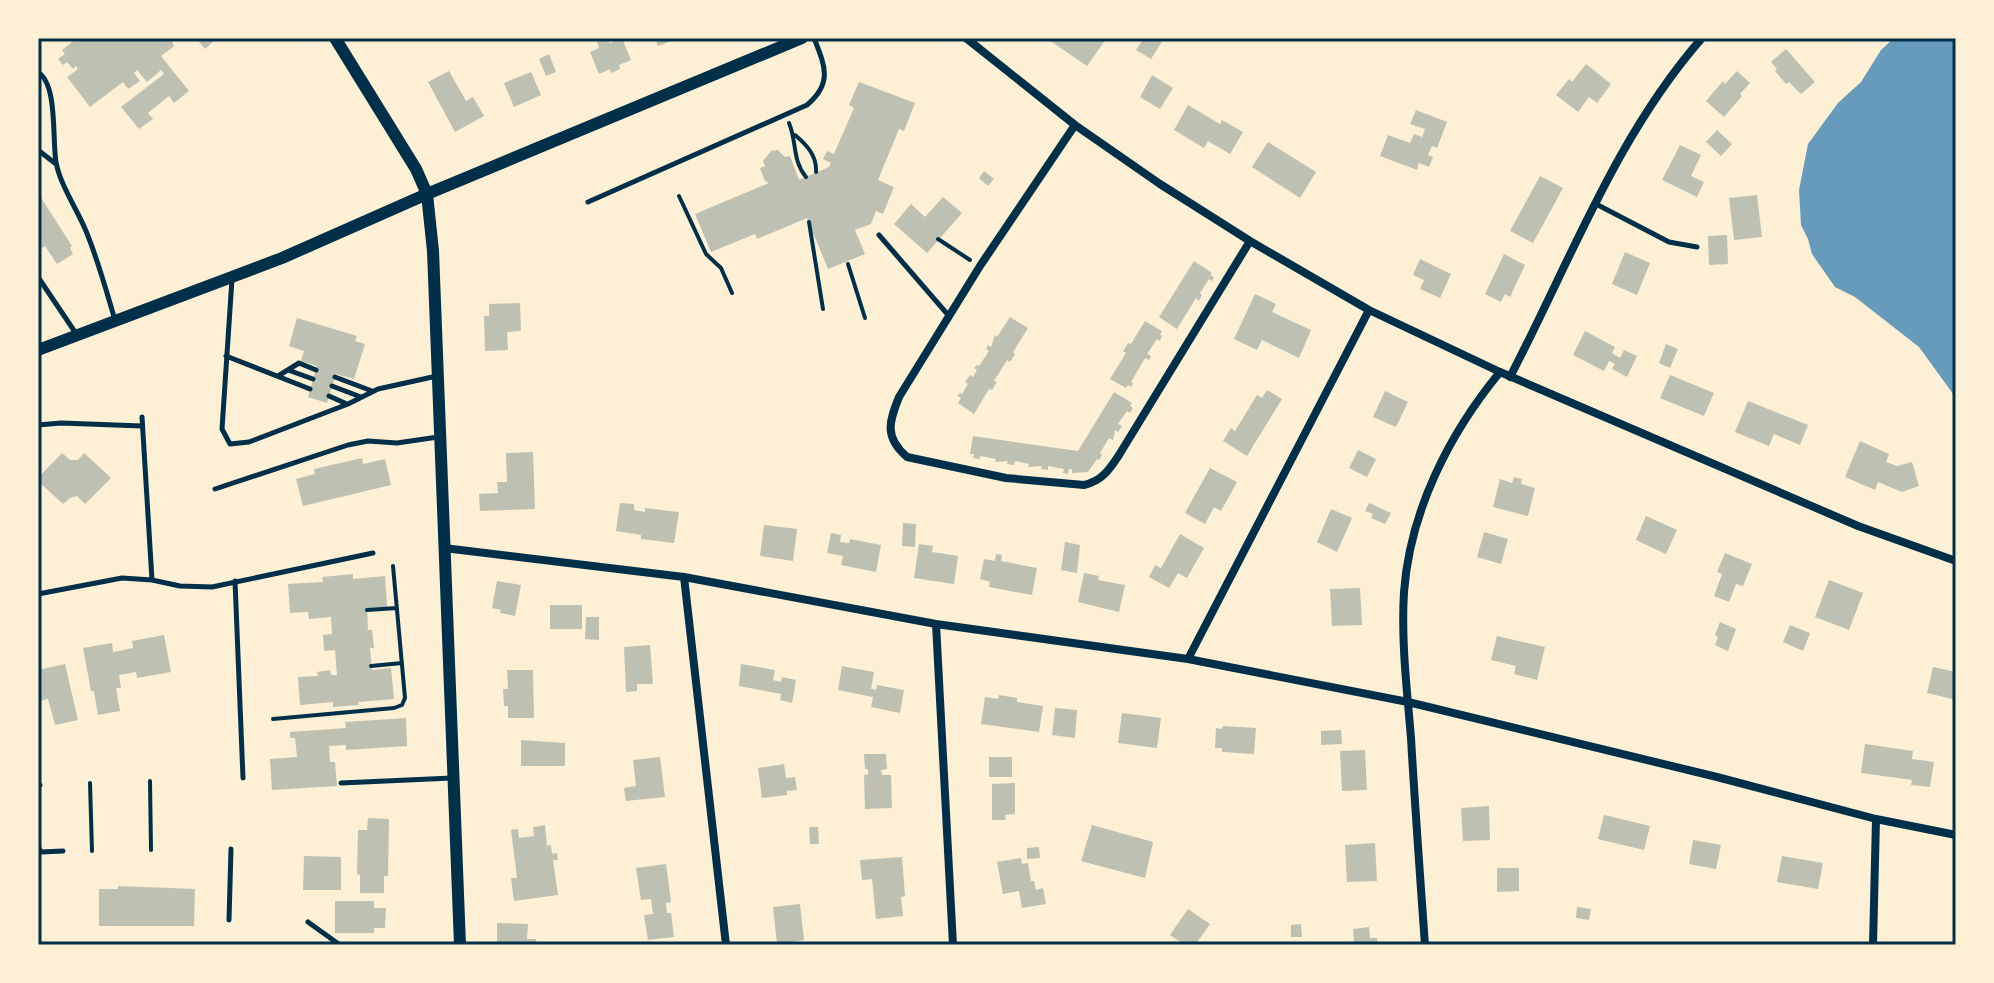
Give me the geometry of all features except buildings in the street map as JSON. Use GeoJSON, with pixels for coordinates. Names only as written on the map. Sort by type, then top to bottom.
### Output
{"type":"FeatureCollection","features":[{"type":"Feature","properties":{"kind":"main road"},"geometry":{"type":"LineString","coordinates":[[335,38],[403,145],[427,194],[433,251],[460,945]]}},
{"type":"Feature","properties":{"kind":"main road"},"geometry":{"type":"LineString","coordinates":[[38,350],[282,258],[427,194],[802,38]]}},
{"type":"Feature","properties":{"kind":"street"},"geometry":{"type":"LineString","coordinates":[[966,38],[1075,125],[1160,184],[1369,310],[1510,377],[1858,526],[1956,561]]}},
{"type":"Feature","properties":{"kind":"street"},"geometry":{"type":"LineString","coordinates":[[1510,377],[1596,204],[1654,99],[1702,38]]}},
{"type":"Feature","properties":{"kind":"street"},"geometry":{"type":"LineString","coordinates":[[1075,125],[980,266],[899,397],[891,437],[907,457],[1006,478],[1084,485],[1094,483],[1114,462],[1250,241]]}},
{"type":"Feature","properties":{"kind":"street"},"geometry":{"type":"LineString","coordinates":[[1188,659],[1369,310]]}},
{"type":"Feature","properties":{"kind":"street"},"geometry":{"type":"LineString","coordinates":[[1425,945],[1408,702],[1404,602],[1408,557],[1430,485],[1448,450],[1500,372]]}},
{"type":"Feature","properties":{"kind":"street"},"geometry":{"type":"LineString","coordinates":[[444,548],[684,577],[936,624],[1188,659],[1408,702],[1876,819],[1956,835]]}},
{"type":"Feature","properties":{"kind":"street"},"geometry":{"type":"LineString","coordinates":[[684,577],[726,945]]}},
{"type":"Feature","properties":{"kind":"street"},"geometry":{"type":"LineString","coordinates":[[936,624],[953,945]]}},
{"type":"Feature","properties":{"kind":"street"},"geometry":{"type":"LineString","coordinates":[[1873,945],[1876,819]]}},
{"type":"Feature","properties":{"kind":"lane"},"geometry":{"type":"LineString","coordinates":[[588,202],[807,105],[823,87],[824,63],[814,38]]}},
{"type":"Feature","properties":{"kind":"lane"},"geometry":{"type":"LineString","coordinates":[[38,72],[48,85],[56,164],[87,234],[115,321]]}},
{"type":"Feature","properties":{"kind":"lane"},"geometry":{"type":"LineString","coordinates":[[38,150],[56,164]]}},
{"type":"Feature","properties":{"kind":"lane"},"geometry":{"type":"LineString","coordinates":[[1596,204],[1669,242],[1697,247]]}},
{"type":"Feature","properties":{"kind":"lane"},"geometry":{"type":"LineString","coordinates":[[879,235],[949,316]]}},
{"type":"Feature","properties":{"kind":"lane"},"geometry":{"type":"LineString","coordinates":[[233,276],[222,429],[230,444],[249,442],[348,404],[372,391],[438,376]]}},
{"type":"Feature","properties":{"kind":"lane"},"geometry":{"type":"LineString","coordinates":[[38,277],[77,335]]}},
{"type":"Feature","properties":{"kind":"lane"},"geometry":{"type":"LineString","coordinates":[[226,358],[310,389]]}},
{"type":"Feature","properties":{"kind":"lane"},"geometry":{"type":"LineString","coordinates":[[277,377],[299,363],[316,370]]}},
{"type":"Feature","properties":{"kind":"lane"},"geometry":{"type":"LineString","coordinates":[[287,370],[313,379]]}},
{"type":"Feature","properties":{"kind":"lane"},"geometry":{"type":"LineString","coordinates":[[335,377],[372,391]]}},
{"type":"Feature","properties":{"kind":"lane"},"geometry":{"type":"LineString","coordinates":[[332,386],[361,397]]}},
{"type":"Feature","properties":{"kind":"lane"},"geometry":{"type":"LineString","coordinates":[[329,396],[348,404]]}},
{"type":"Feature","properties":{"kind":"lane"},"geometry":{"type":"LineString","coordinates":[[142,417],[152,580]]}},
{"type":"Feature","properties":{"kind":"lane"},"geometry":{"type":"LineString","coordinates":[[38,425],[142,426]]}},
{"type":"Feature","properties":{"kind":"lane"},"geometry":{"type":"LineString","coordinates":[[215,489],[348,445],[440,437]]}},
{"type":"Feature","properties":{"kind":"lane"},"geometry":{"type":"LineString","coordinates":[[38,594],[122,578],[212,587],[373,553]]}},
{"type":"Feature","properties":{"kind":"lane"},"geometry":{"type":"LineString","coordinates":[[235,581],[243,778]]}},
{"type":"Feature","properties":{"kind":"lane"},"geometry":{"type":"LineString","coordinates":[[341,783],[453,778]]}},
{"type":"Feature","properties":{"kind":"lane"},"geometry":{"type":"LineString","coordinates":[[38,846],[41,852],[63,851]]}},
{"type":"Feature","properties":{"kind":"lane"},"geometry":{"type":"LineString","coordinates":[[229,920],[231,849]]}},
{"type":"Feature","properties":{"kind":"lane"},"geometry":{"type":"LineString","coordinates":[[308,922],[340,945]]}},
{"type":"Feature","properties":{"kind":"path"},"geometry":{"type":"LineString","coordinates":[[786,114],[795,135],[809,148],[816,162],[816,172]]}},
{"type":"Feature","properties":{"kind":"path"},"geometry":{"type":"LineString","coordinates":[[795,135],[794,153],[806,177]]}},
{"type":"Feature","properties":{"kind":"path"},"geometry":{"type":"LineString","coordinates":[[679,196],[706,254],[721,268],[732,293]]}},
{"type":"Feature","properties":{"kind":"path"},"geometry":{"type":"LineString","coordinates":[[809,222],[823,309]]}},
{"type":"Feature","properties":{"kind":"path"},"geometry":{"type":"LineString","coordinates":[[938,239],[980,266]]}},
{"type":"Feature","properties":{"kind":"path"},"geometry":{"type":"LineString","coordinates":[[848,264],[865,318]]}},
{"type":"Feature","properties":{"kind":"path"},"geometry":{"type":"LineString","coordinates":[[273,719],[399,707],[405,698],[393,566]]}},
{"type":"Feature","properties":{"kind":"path"},"geometry":{"type":"LineString","coordinates":[[367,610],[397,608]]}},
{"type":"Feature","properties":{"kind":"path"},"geometry":{"type":"LineString","coordinates":[[371,666],[402,663]]}},
{"type":"Feature","properties":{"kind":"path"},"geometry":{"type":"LineString","coordinates":[[150,781],[151,850]]}},
{"type":"Feature","properties":{"kind":"path"},"geometry":{"type":"LineString","coordinates":[[90,783],[92,851]]}},
{"type":"Feature","properties":{"kind":"water"},"geometry":{"type":"Polygon","coordinates":[[[1894,38],[1956,38],[1956,398],[1919,347],[1855,297],[1835,287],[1812,254],[1801,225],[1799,190],[1808,144],[1838,103],[1861,82],[1881,50],[1894,38]]]}}]}
